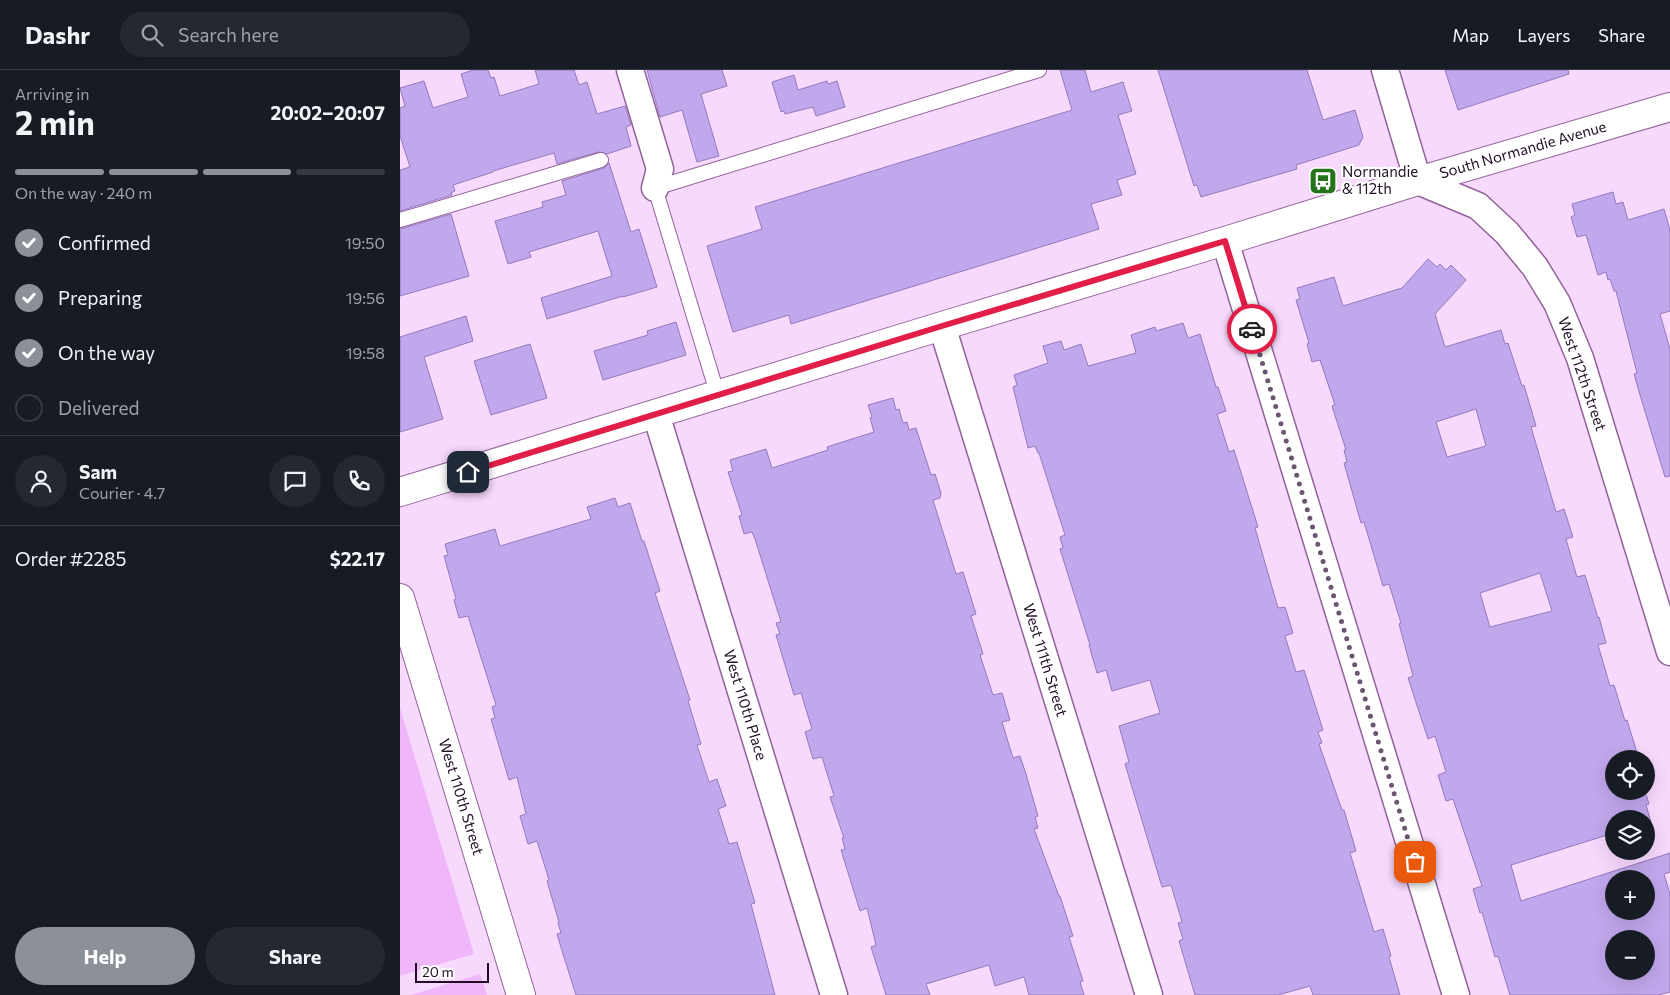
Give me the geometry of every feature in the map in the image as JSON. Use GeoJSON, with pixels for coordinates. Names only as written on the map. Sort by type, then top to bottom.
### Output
{"type":"FeatureCollection","features":[{"type":"Feature","properties":{"kind":"main road","name":"South Normandie Avenue"},"geometry":{"type":"LineString","coordinates":[[400,492],[1418,181],[1670,107]]}},
{"type":"Feature","properties":{"kind":"main road","name":"West 110th Street"},"geometry":{"type":"LineString","coordinates":[[400,598],[521,995]]}},
{"type":"Feature","properties":{"kind":"street"},"geometry":{"type":"LineString","coordinates":[[630,70],[660,169],[655,188]]}},
{"type":"Feature","properties":{"kind":"street"},"geometry":{"type":"LineString","coordinates":[[1385,70],[1418,181]]}},
{"type":"Feature","properties":{"kind":"street","name":"West 112th Street"},"geometry":{"type":"LineString","coordinates":[[1418,181],[1478,206],[1507,233],[1535,266],[1557,302],[1580,358],[1670,652]]}},
{"type":"Feature","properties":{"kind":"street"},"geometry":{"type":"LineString","coordinates":[[1225,241],[1456,995]]}},
{"type":"Feature","properties":{"kind":"street","name":"West 111th Street"},"geometry":{"type":"LineString","coordinates":[[942,326],[1149,995]]}},
{"type":"Feature","properties":{"kind":"street","name":"West 110th Place"},"geometry":{"type":"LineString","coordinates":[[656,414],[834,995]]}},
{"type":"Feature","properties":{"kind":"lane"},"geometry":{"type":"LineString","coordinates":[[718,396],[655,188],[1040,70]]}},
{"type":"Feature","properties":{"kind":"lane"},"geometry":{"type":"LineString","coordinates":[[400,220],[601,160]]}},
{"type":"Feature","properties":{"kind":"shaded area"},"geometry":{"type":"Polygon","coordinates":[[[400,708],[474,954],[400,976],[400,708]]]}},
{"type":"Feature","properties":{"kind":"shaded area"},"geometry":{"type":"Polygon","coordinates":[[[480,974],[487,995],[411,995],[480,974]]]}},
{"type":"Feature","properties":{"kind":"building"},"geometry":{"type":"Polygon","coordinates":[[[473,70],[488,70],[491,78],[494,77],[500,96],[539,84],[535,70],[574,70],[579,85],[587,82],[597,114],[625,106],[631,125],[626,127],[631,146],[607,154],[598,152],[557,164],[554,153],[453,185],[455,191],[451,193],[452,195],[400,211],[400,170],[410,167],[400,136],[400,108],[405,106],[400,88],[424,81],[433,108],[468,97],[461,74],[473,70]]]}},
{"type":"Feature","properties":{"kind":"building"},"geometry":{"type":"Polygon","coordinates":[[[647,70],[722,70],[727,86],[701,94],[719,156],[697,162],[682,110],[660,117],[647,70]]]}},
{"type":"Feature","properties":{"kind":"building"},"geometry":{"type":"Polygon","coordinates":[[[1060,70],[1085,70],[1091,92],[1123,82],[1132,111],[1118,115],[1136,174],[1117,180],[1122,195],[1091,204],[1099,229],[791,324],[789,315],[733,332],[707,246],[762,229],[755,207],[1072,110],[1060,70]]]}},
{"type":"Feature","properties":{"kind":"building"},"geometry":{"type":"Polygon","coordinates":[[[1158,70],[1307,70],[1323,120],[1355,110],[1363,137],[1359,145],[1296,165],[1297,169],[1201,197],[1197,185],[1194,186],[1158,70]]]}},
{"type":"Feature","properties":{"kind":"building"},"geometry":{"type":"Polygon","coordinates":[[[1445,70],[1568,70],[1569,74],[1458,110],[1445,70]]]}},
{"type":"Feature","properties":{"kind":"building"},"geometry":{"type":"Polygon","coordinates":[[[794,75],[798,90],[827,81],[828,84],[837,81],[845,107],[816,116],[813,107],[785,114],[784,111],[781,112],[772,82],[794,75]]]}},
{"type":"Feature","properties":{"kind":"building"},"geometry":{"type":"Polygon","coordinates":[[[609,163],[631,232],[639,229],[657,287],[547,319],[541,298],[612,276],[598,231],[529,252],[531,257],[508,264],[495,221],[543,207],[542,202],[566,195],[562,181],[604,168],[609,163]]]}},
{"type":"Feature","properties":{"kind":"building"},"geometry":{"type":"Polygon","coordinates":[[[1613,192],[1616,204],[1623,202],[1628,220],[1664,209],[1670,230],[1670,311],[1660,314],[1670,349],[1670,476],[1665,477],[1634,374],[1637,373],[1616,291],[1614,291],[1610,279],[1608,280],[1606,272],[1598,275],[1586,235],[1577,237],[1571,217],[1575,215],[1572,204],[1613,192]]]}},
{"type":"Feature","properties":{"kind":"building"},"geometry":{"type":"Polygon","coordinates":[[[451,214],[469,276],[400,296],[400,229],[451,214]]]}},
{"type":"Feature","properties":{"kind":"building"},"geometry":{"type":"Polygon","coordinates":[[[1428,259],[1437,267],[1440,264],[1446,270],[1451,265],[1466,280],[1435,314],[1445,347],[1501,330],[1505,344],[1508,343],[1522,386],[1524,385],[1536,426],[1531,427],[1556,512],[1564,509],[1573,537],[1566,539],[1577,577],[1585,575],[1599,617],[1606,643],[1598,645],[1610,686],[1614,685],[1636,750],[1605,750],[1605,800],[1648,800],[1649,804],[1646,805],[1647,810],[1605,810],[1605,836],[1511,865],[1521,901],[1605,874],[1605,920],[1655,920],[1655,870],[1617,870],[1648,860],[1655,860],[1655,858],[1670,853],[1670,872],[1664,874],[1670,894],[1670,992],[1658,995],[1510,995],[1498,956],[1495,957],[1473,889],[1482,886],[1453,799],[1446,801],[1438,775],[1446,772],[1435,736],[1428,739],[1408,678],[1413,676],[1399,624],[1401,623],[1389,584],[1383,586],[1364,522],[1361,523],[1344,463],[1347,462],[1344,450],[1346,450],[1332,406],[1335,405],[1320,360],[1312,362],[1307,344],[1309,343],[1296,300],[1300,299],[1297,288],[1334,277],[1343,306],[1402,288],[1428,259]],[[1476,409],[1436,422],[1447,457],[1486,446],[1476,409]],[[1540,573],[1480,593],[1490,627],[1552,611],[1540,573]]]}},
{"type":"Feature","properties":{"kind":"building"},"geometry":{"type":"Polygon","coordinates":[[[466,316],[473,341],[424,357],[443,419],[400,432],[400,337],[466,316]]]}},
{"type":"Feature","properties":{"kind":"building"},"geometry":{"type":"Polygon","coordinates":[[[676,322],[686,355],[603,380],[594,351],[648,335],[647,331],[676,322]]]}},
{"type":"Feature","properties":{"kind":"building"},"geometry":{"type":"Polygon","coordinates":[[[1183,323],[1188,338],[1200,334],[1216,387],[1218,387],[1226,411],[1217,414],[1229,452],[1234,450],[1258,527],[1255,528],[1278,608],[1285,607],[1293,633],[1285,636],[1296,672],[1304,670],[1323,730],[1318,732],[1322,743],[1319,744],[1342,810],[1344,810],[1356,851],[1350,853],[1374,932],[1383,929],[1400,995],[1313,995],[1310,986],[1278,995],[1195,995],[1179,941],[1183,939],[1178,923],[1182,922],[1171,885],[1162,887],[1125,764],[1129,762],[1119,726],[1160,713],[1150,680],[1112,691],[1106,670],[1097,673],[1060,549],[1063,548],[1060,537],[1065,535],[1039,453],[1035,446],[1028,448],[1013,387],[1017,385],[1014,375],[1048,363],[1043,346],[1061,341],[1064,350],[1081,344],[1088,366],[1136,353],[1131,335],[1155,327],[1156,331],[1183,323]]]}},
{"type":"Feature","properties":{"kind":"building"},"geometry":{"type":"Polygon","coordinates":[[[530,344],[547,398],[491,415],[474,361],[530,344]]]}},
{"type":"Feature","properties":{"kind":"building"},"geometry":{"type":"Polygon","coordinates":[[[893,398],[896,410],[899,409],[903,423],[907,422],[909,430],[916,428],[931,475],[935,474],[941,493],[940,498],[933,500],[956,574],[963,572],[976,614],[971,616],[983,654],[980,655],[993,695],[1002,693],[1010,720],[1002,722],[1013,758],[1020,756],[1026,774],[1038,816],[1035,817],[1038,828],[1034,829],[1073,936],[1069,937],[1083,981],[1080,982],[1084,995],[1029,995],[1024,977],[995,986],[989,965],[926,984],[930,995],[886,995],[871,947],[876,945],[867,908],[860,911],[841,850],[845,849],[842,838],[844,838],[830,797],[834,796],[822,757],[813,759],[805,732],[812,729],[801,693],[794,695],[776,635],[780,634],[776,623],[781,622],[755,539],[752,532],[744,534],[739,516],[742,515],[728,472],[733,471],[730,460],[766,449],[772,468],[828,450],[827,447],[874,432],[868,405],[893,398]]]}},
{"type":"Feature","properties":{"kind":"building"},"geometry":{"type":"Polygon","coordinates":[[[615,498],[618,507],[630,503],[642,541],[644,541],[660,591],[655,593],[690,700],[688,701],[701,744],[697,745],[709,782],[717,779],[726,806],[718,809],[729,844],[737,842],[755,903],[751,904],[775,995],[576,995],[557,934],[561,933],[547,881],[549,880],[537,841],[528,844],[520,816],[526,814],[517,777],[509,780],[491,719],[495,718],[492,707],[496,705],[468,616],[459,618],[454,600],[456,599],[444,556],[448,555],[445,544],[495,529],[500,546],[591,519],[587,507],[615,498]]]}},
{"type":"Feature","properties":{"kind":"way so far"},"geometry":{"type":"LineString","coordinates":[[1252,329],[1415,862]]}},
{"type":"Feature","properties":{"kind":"place","name":"Normandie & 112th"},"geometry":{"type":"Point","coordinates":[1323,181]}},
{"type":"Feature","properties":{"kind":"route"},"geometry":{"type":"LineString","coordinates":[[468,472],[1225,241],[1252,329]]}}]}
